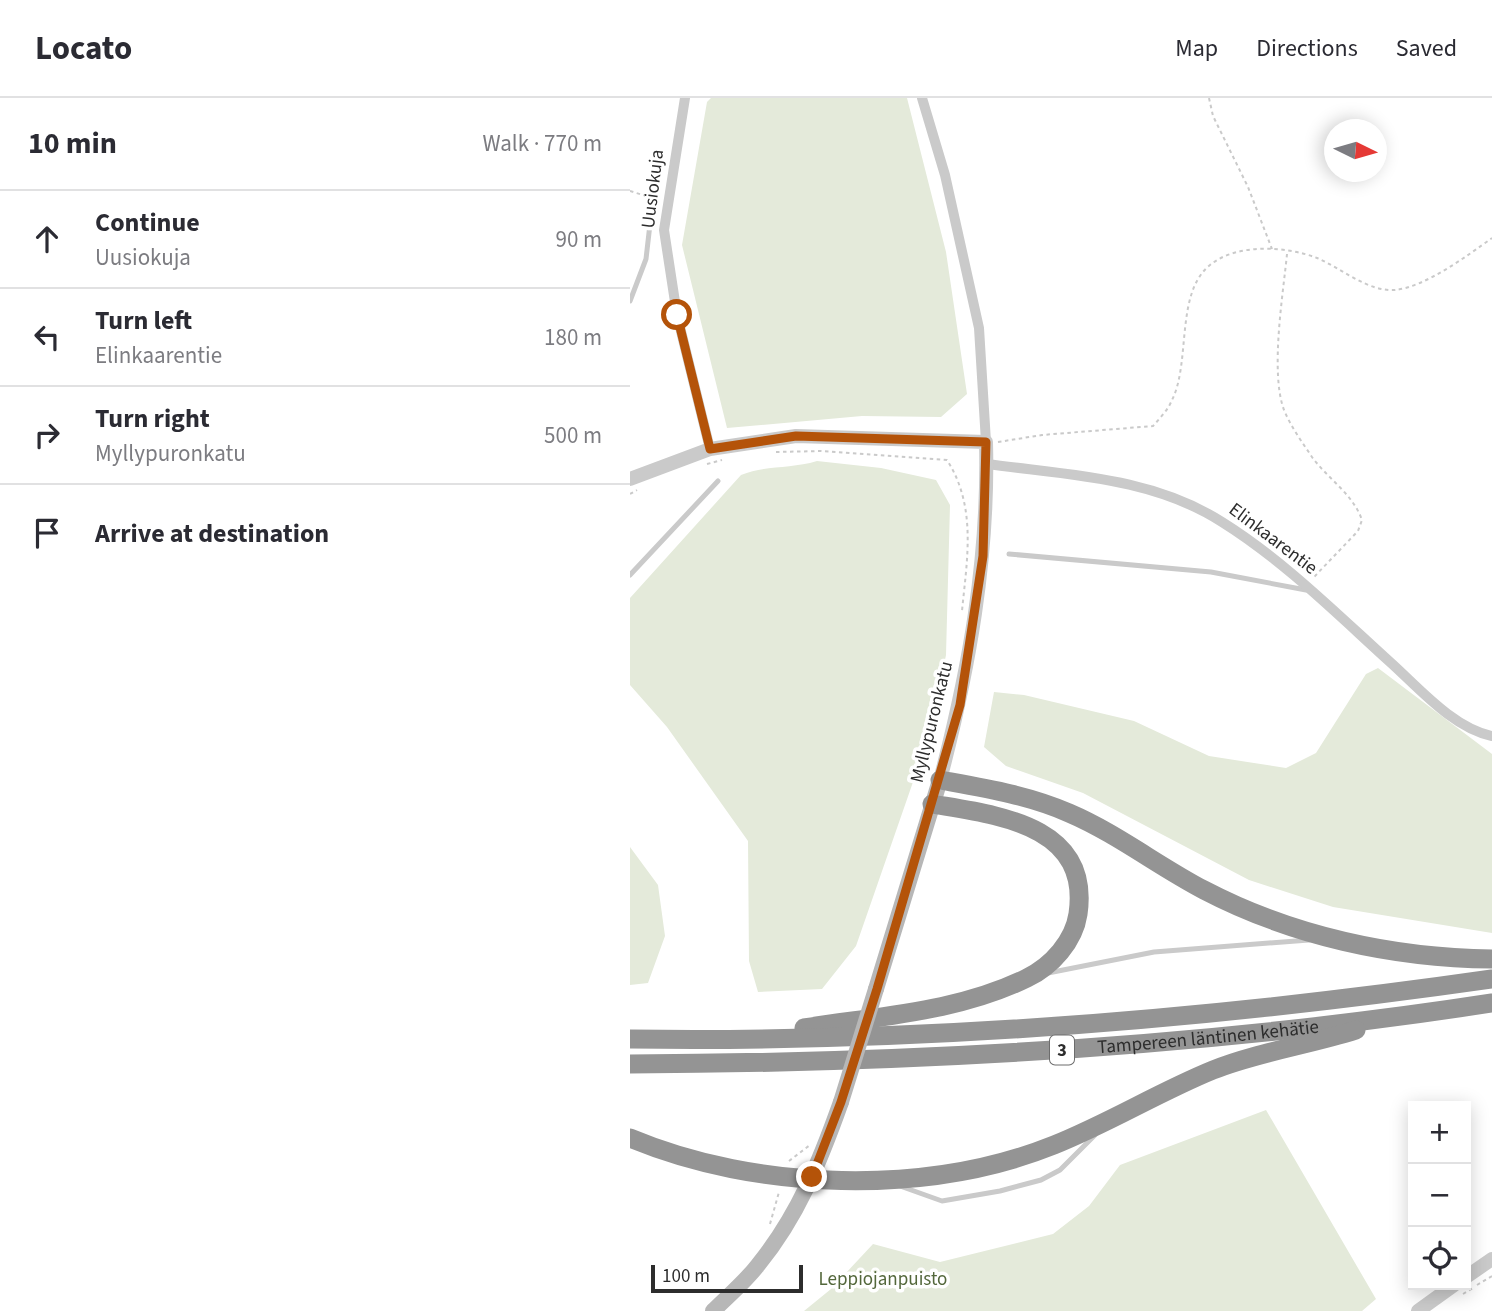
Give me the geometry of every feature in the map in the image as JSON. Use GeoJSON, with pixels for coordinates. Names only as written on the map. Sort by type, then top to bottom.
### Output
{"type":"FeatureCollection","features":[{"type":"Feature","properties":{"kind":"highway"},"geometry":{"type":"LineString","coordinates":[[940,780],[1004,791],[1070,813],[1205,890],[1282,925],[1408,955],[1492,959]]}},
{"type":"Feature","properties":{"kind":"highway"},"geometry":{"type":"LineString","coordinates":[[719,1040],[937,1008],[970,1000],[1030,977],[1051,962],[1064,947],[1077,923],[1079,891],[1069,860],[1058,845],[1027,825],[1003,817],[932,804]]}},
{"type":"Feature","properties":{"kind":"highway","name":"Tampereen läntinen kehätie"},"geometry":{"type":"LineString","coordinates":[[630,1039],[886,1036],[1176,1018],[1354,999],[1492,979]]}},
{"type":"Feature","properties":{"kind":"highway","name":"Tampereen läntinen kehätie"},"geometry":{"type":"LineString","coordinates":[[630,1064],[856,1060],[1036,1052],[1190,1040],[1401,1017],[1492,1003]]}},
{"type":"Feature","properties":{"kind":"highway"},"geometry":{"type":"LineString","coordinates":[[630,1138],[690,1161],[783,1176],[888,1180],[931,1178],[1009,1161],[1056,1144],[1216,1069],[1401,1017]]}},
{"type":"Feature","properties":{"kind":"main road","name":"Myllypuronkatu"},"geometry":{"type":"LineString","coordinates":[[713,1311],[756,1268],[780,1236],[812,1177],[841,1102],[940,780]]}},
{"type":"Feature","properties":{"kind":"street","name":"Uusiokuja"},"geometry":{"type":"LineString","coordinates":[[685,98],[664,229],[677,315],[710,449]]}},
{"type":"Feature","properties":{"kind":"street","name":"Myllypuronkatu"},"geometry":{"type":"LineString","coordinates":[[922,98],[964,253],[979,328],[987,464],[983,556],[970,652],[940,780]]}},
{"type":"Feature","properties":{"kind":"street"},"geometry":{"type":"LineString","coordinates":[[630,479],[710,449],[796,436],[986,442]]}},
{"type":"Feature","properties":{"kind":"street","name":"Elinkaarentie"},"geometry":{"type":"LineString","coordinates":[[987,464],[1138,485],[1177,498],[1232,528],[1308,589],[1434,703],[1480,734],[1492,736]]}},
{"type":"Feature","properties":{"kind":"street"},"geometry":{"type":"LineString","coordinates":[[1471,1274],[1492,1259]]}},
{"type":"Feature","properties":{"kind":"street"},"geometry":{"type":"LineString","coordinates":[[1418,1311],[1457,1290]]}},
{"type":"Feature","properties":{"kind":"lane"},"geometry":{"type":"LineString","coordinates":[[630,301],[646,259],[653,198]]}},
{"type":"Feature","properties":{"kind":"lane"},"geometry":{"type":"LineString","coordinates":[[630,575],[718,481]]}},
{"type":"Feature","properties":{"kind":"lane"},"geometry":{"type":"LineString","coordinates":[[1009,554],[1211,572],[1308,589]]}},
{"type":"Feature","properties":{"kind":"lane"},"geometry":{"type":"LineString","coordinates":[[1030,977],[1154,952],[1336,940]]}},
{"type":"Feature","properties":{"kind":"lane"},"geometry":{"type":"LineString","coordinates":[[888,1180],[942,1201],[1000,1191],[1041,1180],[1060,1170],[1109,1119]]}},
{"type":"Feature","properties":{"kind":"path"},"geometry":{"type":"LineString","coordinates":[[1209,98],[1213,116],[1248,187],[1272,250]]}},
{"type":"Feature","properties":{"kind":"path"},"geometry":{"type":"LineString","coordinates":[[986,442],[1153,426],[1173,400],[1180,374],[1194,282],[1210,264],[1241,251],[1272,250],[1315,257],[1372,285],[1392,290],[1413,286],[1492,238]]}},
{"type":"Feature","properties":{"kind":"path"},"geometry":{"type":"LineString","coordinates":[[1287,253],[1279,333],[1279,378],[1283,408],[1322,470],[1346,494],[1362,520],[1358,531],[1322,567],[1308,589]]}},
{"type":"Feature","properties":{"kind":"path"},"geometry":{"type":"LineString","coordinates":[[773,452],[821,451],[947,460],[964,492],[968,519],[961,622]]}},
{"type":"Feature","properties":{"kind":"path"},"geometry":{"type":"LineString","coordinates":[[703,465],[724,460]]}},
{"type":"Feature","properties":{"kind":"path"},"geometry":{"type":"LineString","coordinates":[[630,494],[643,487]]}},
{"type":"Feature","properties":{"kind":"path"},"geometry":{"type":"LineString","coordinates":[[769,1228],[785,1166],[811,1145]]}},
{"type":"Feature","properties":{"kind":"path"},"geometry":{"type":"LineString","coordinates":[[1471,1284],[1492,1276]]}},
{"type":"Feature","properties":{"kind":"green space"},"geometry":{"type":"Polygon","coordinates":[[[711,98],[907,98],[946,252],[967,394],[941,417],[862,416],[727,428],[682,245],[707,102],[711,98]]]}},
{"type":"Feature","properties":{"kind":"green space"},"geometry":{"type":"Polygon","coordinates":[[[817,461],[881,468],[936,480],[950,505],[946,655],[929,736],[856,946],[822,989],[758,992],[749,961],[748,841],[667,727],[630,685],[630,598],[741,475],[817,461]]]}},
{"type":"Feature","properties":{"kind":"green space"},"geometry":{"type":"Polygon","coordinates":[[[1378,668],[1492,754],[1492,933],[1333,907],[1249,880],[1083,793],[1006,766],[984,747],[994,692],[1024,695],[1134,721],[1209,756],[1286,768],[1316,753],[1366,674],[1378,668]]]}},
{"type":"Feature","properties":{"kind":"green space"},"geometry":{"type":"Polygon","coordinates":[[[630,847],[658,885],[665,936],[648,983],[630,985],[630,847]]]}},
{"type":"Feature","properties":{"kind":"green space","name":"Leppiojanpuisto"},"geometry":{"type":"Polygon","coordinates":[[[1266,1110],[1376,1299],[1362,1311],[804,1311],[831,1289],[873,1244],[940,1262],[1053,1234],[1089,1206],[1120,1165],[1266,1110]]]}},
{"type":"Feature","properties":{"kind":"route"},"geometry":{"type":"LineString","coordinates":[[677,315],[710,449],[796,436],[986,442],[983,556],[960,705],[877,989],[841,1102],[812,1177]]}}]}
